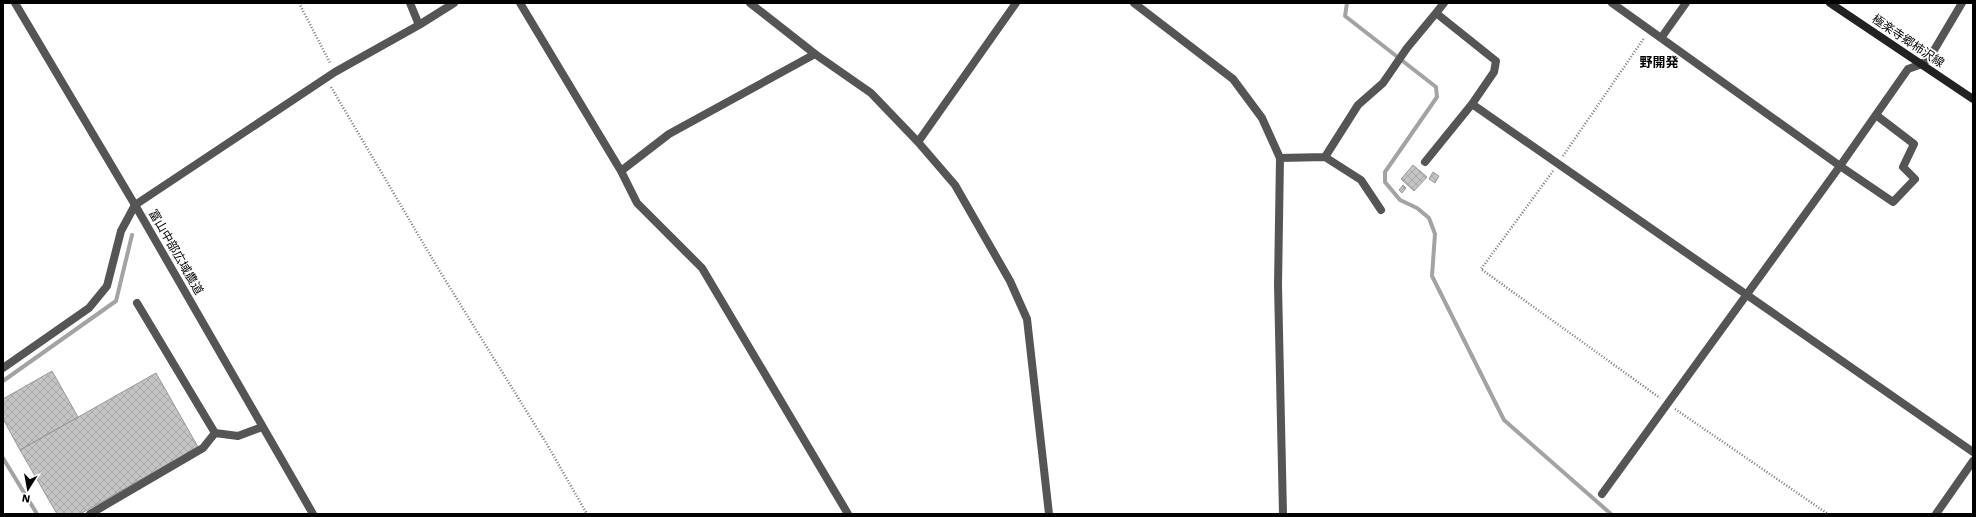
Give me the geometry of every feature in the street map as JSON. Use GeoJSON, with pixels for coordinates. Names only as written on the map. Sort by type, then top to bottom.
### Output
{"type":"FeatureCollection","features":[{"type":"Feature","properties":{"kind":"main road","name":"極楽寺郷柿沢線"},"geometry":{"type":"LineString","coordinates":[[1830,3],[1973,99]]}},
{"type":"Feature","properties":{"kind":"street","name":"富山中部広域農道"},"geometry":{"type":"LineString","coordinates":[[15,3],[135,205],[313,514]]}},
{"type":"Feature","properties":{"kind":"street"},"geometry":{"type":"LineString","coordinates":[[410,3],[419,25]]}},
{"type":"Feature","properties":{"kind":"street"},"geometry":{"type":"LineString","coordinates":[[3,368],[89,308],[107,286],[121,231],[135,205],[335,72],[419,25],[454,3]]}},
{"type":"Feature","properties":{"kind":"street"},"geometry":{"type":"LineString","coordinates":[[520,3],[621,171],[637,203],[702,268],[848,514]]}},
{"type":"Feature","properties":{"kind":"street"},"geometry":{"type":"LineString","coordinates":[[750,3],[815,54],[871,93],[918,142],[955,185],[1010,281],[1027,319],[1049,514]]}},
{"type":"Feature","properties":{"kind":"street"},"geometry":{"type":"LineString","coordinates":[[918,142],[1016,3]]}},
{"type":"Feature","properties":{"kind":"street"},"geometry":{"type":"LineString","coordinates":[[1134,3],[1233,79],[1262,118],[1280,158],[1278,285],[1283,514]]}},
{"type":"Feature","properties":{"kind":"street"},"geometry":{"type":"LineString","coordinates":[[1326,158],[1358,105],[1383,83],[1407,48],[1444,3]]}},
{"type":"Feature","properties":{"kind":"street"},"geometry":{"type":"LineString","coordinates":[[1612,3],[1840,166],[1893,202],[1915,178],[1903,167],[1914,144],[1876,115]]}},
{"type":"Feature","properties":{"kind":"street"},"geometry":{"type":"LineString","coordinates":[[1661,38],[1686,3]]}},
{"type":"Feature","properties":{"kind":"street"},"geometry":{"type":"LineString","coordinates":[[1602,494],[1840,166],[1908,69],[1922,64],[1930,56],[1962,3]]}},
{"type":"Feature","properties":{"kind":"street"},"geometry":{"type":"LineString","coordinates":[[1425,162],[1472,104],[1494,72],[1496,61],[1436,13]]}},
{"type":"Feature","properties":{"kind":"street"},"geometry":{"type":"LineString","coordinates":[[621,171],[669,134],[815,54]]}},
{"type":"Feature","properties":{"kind":"street"},"geometry":{"type":"LineString","coordinates":[[1472,104],[1973,452]]}},
{"type":"Feature","properties":{"kind":"street"},"geometry":{"type":"LineString","coordinates":[[1280,158],[1326,158],[1361,180],[1381,210]]}},
{"type":"Feature","properties":{"kind":"street"},"geometry":{"type":"LineString","coordinates":[[137,303],[215,433]]}},
{"type":"Feature","properties":{"kind":"street"},"geometry":{"type":"LineString","coordinates":[[215,433],[238,436],[262,427]]}},
{"type":"Feature","properties":{"kind":"street"},"geometry":{"type":"LineString","coordinates":[[90,514],[203,448],[215,433]]}},
{"type":"Feature","properties":{"kind":"street"},"geometry":{"type":"LineString","coordinates":[[1936,514],[1973,461]]}},
{"type":"Feature","properties":{"kind":"path"},"geometry":{"type":"LineString","coordinates":[[299,3],[335,72]]}},
{"type":"Feature","properties":{"kind":"path"},"geometry":{"type":"LineString","coordinates":[[1650,29],[1558,163],[1481,269],[1667,403],[1828,514]]}},
{"type":"Feature","properties":{"kind":"path"},"geometry":{"type":"LineString","coordinates":[[326,78],[435,263],[548,446],[587,514]]}},
{"type":"Feature","properties":{"kind":"building"},"geometry":{"type":"Polygon","coordinates":[[[1413,165],[1427,177],[1414,191],[1401,179],[1413,165]]]}},
{"type":"Feature","properties":{"kind":"building"},"geometry":{"type":"Polygon","coordinates":[[[1433,172],[1439,176],[1435,183],[1429,179],[1433,172]]]}},
{"type":"Feature","properties":{"kind":"building"},"geometry":{"type":"Polygon","coordinates":[[[1403,185],[1406,188],[1402,193],[1399,190],[1403,185]]]}},
{"type":"Feature","properties":{"kind":"building"},"geometry":{"type":"Polygon","coordinates":[[[52,371],[78,417],[20,450],[3,419],[3,399],[52,371]]]}},
{"type":"Feature","properties":{"kind":"building"},"geometry":{"type":"Polygon","coordinates":[[[156,373],[198,447],[80,514],[57,514],[20,450],[156,373]]]}},
{"type":"Feature","properties":{"kind":"waterway"},"geometry":{"type":"LineString","coordinates":[[1347,3],[1345,16],[1436,87],[1437,97],[1385,172],[1385,182],[1400,200],[1417,208],[1429,218],[1435,234],[1432,276],[1504,420],[1611,514]]}},
{"type":"Feature","properties":{"kind":"waterway"},"geometry":{"type":"LineString","coordinates":[[3,381],[116,301],[132,235]]}},
{"type":"Feature","properties":{"kind":"waterway"},"geometry":{"type":"LineString","coordinates":[[3,458],[37,514]]}},
{"type":"Feature","properties":{"kind":"district","name":"野開発"},"geometry":{"type":"Point","coordinates":[1659,62]}}]}
